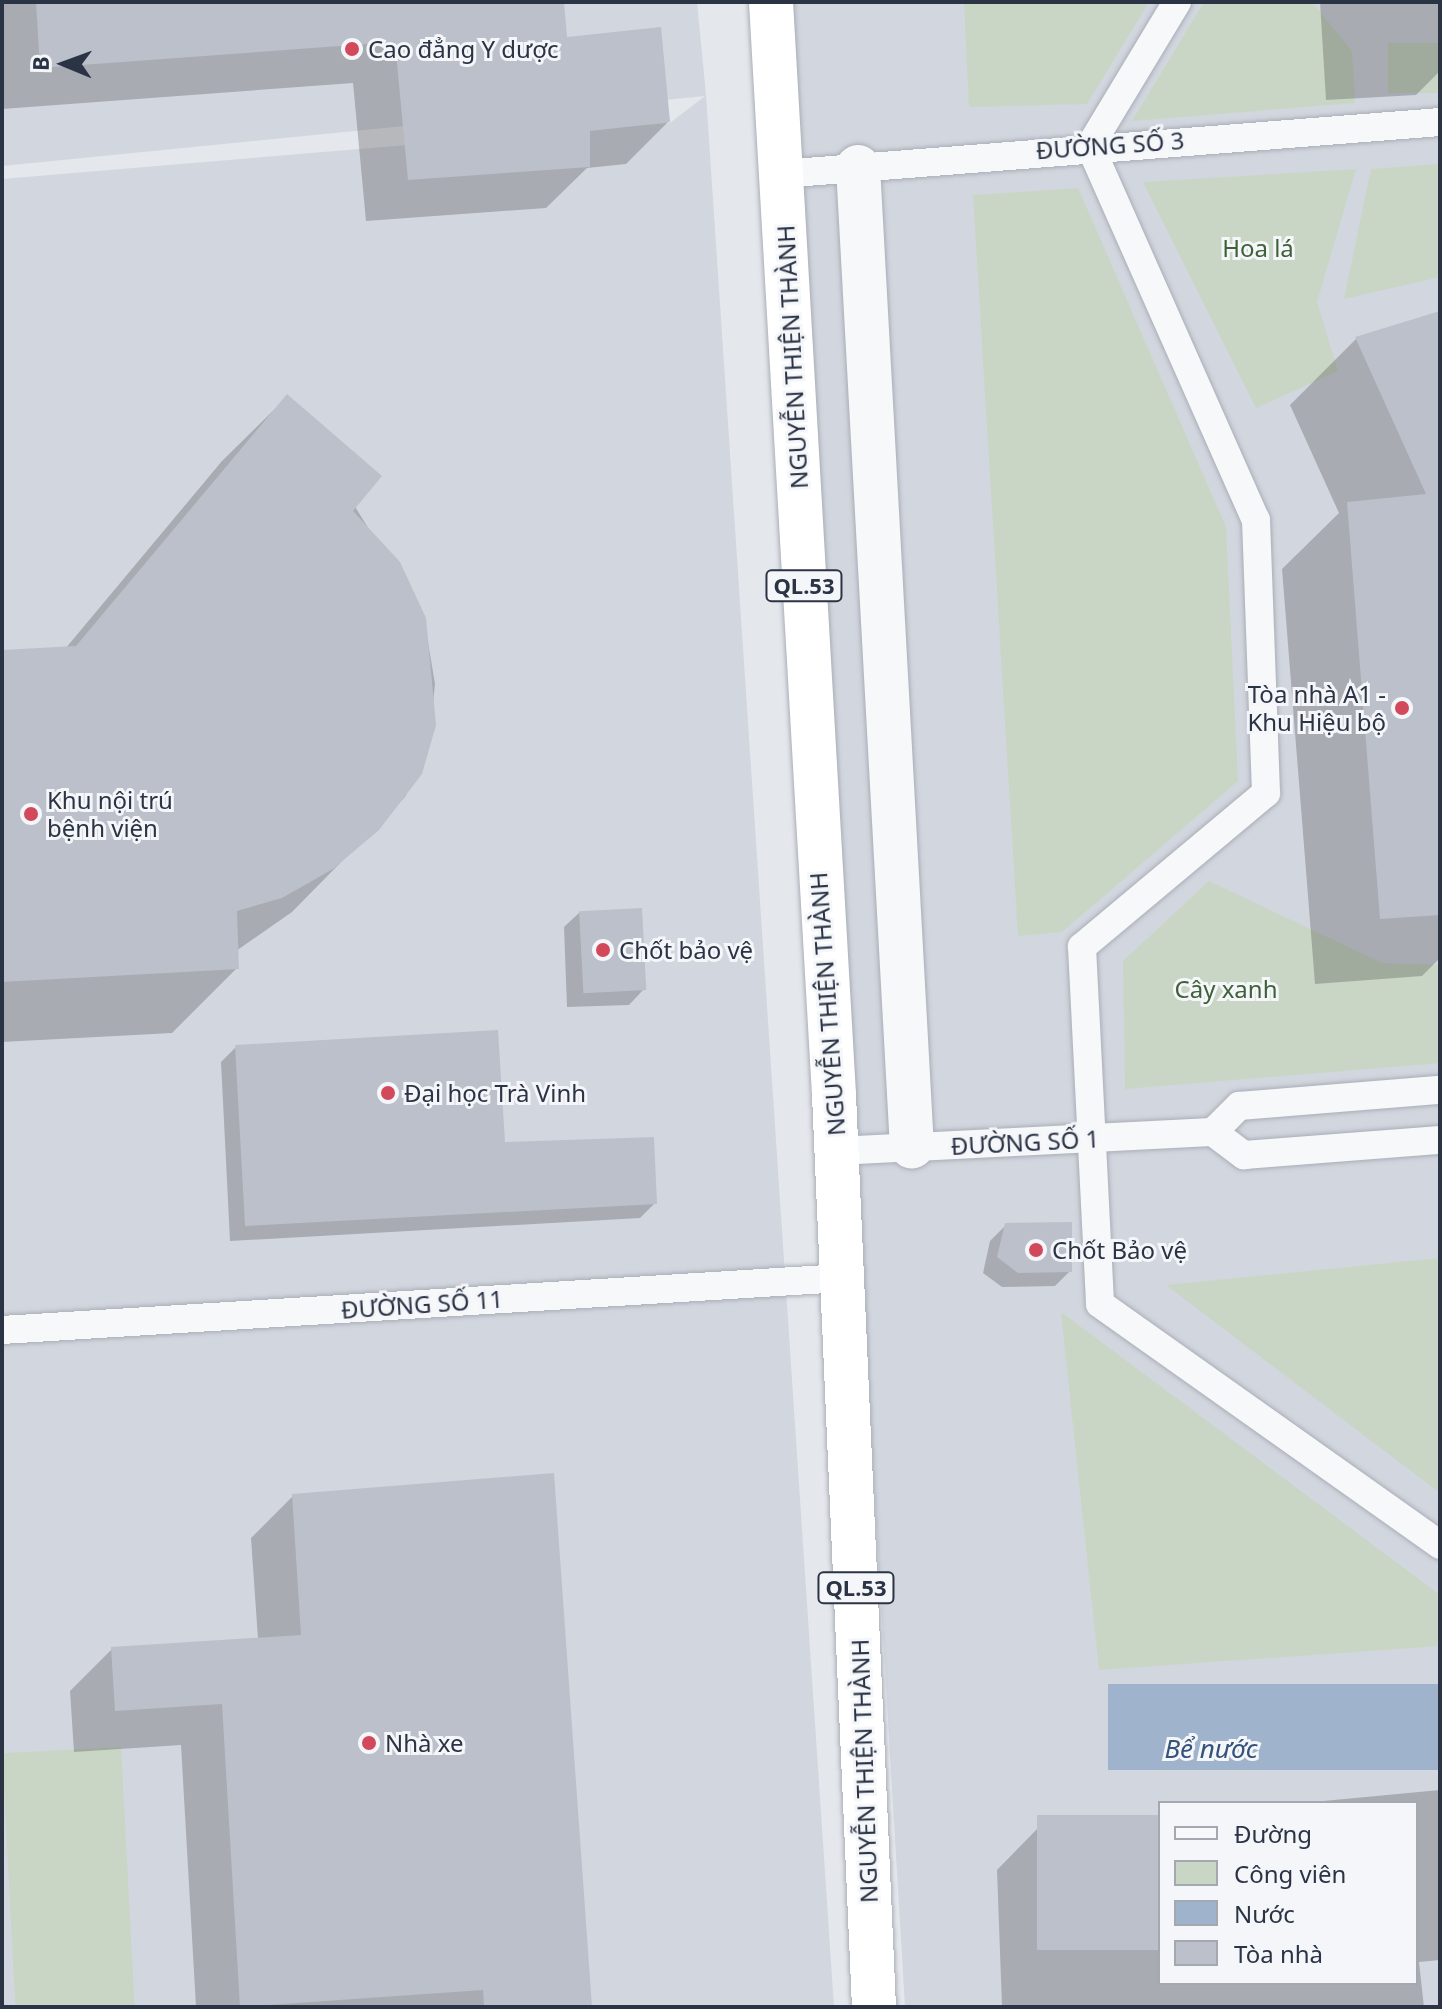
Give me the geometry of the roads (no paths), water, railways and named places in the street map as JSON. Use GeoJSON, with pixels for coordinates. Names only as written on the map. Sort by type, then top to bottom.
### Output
{"type":"FeatureCollection","features":[{"type":"Feature","properties":{"kind":"highway","name":"NGUYỄN THIỆN THÀNH"},"geometry":{"type":"LineString","coordinates":[[771,2],[843,1278],[874,2007]]}},
{"type":"Feature","properties":{"kind":"street"},"geometry":{"type":"LineString","coordinates":[[858,167],[912,1147]]}},
{"type":"Feature","properties":{"kind":"lane"},"geometry":{"type":"LineString","coordinates":[[1177,2],[1090,146],[1256,520],[1266,793],[1082,947],[1100,1304],[1440,1545]]}},
{"type":"Feature","properties":{"kind":"lane","name":"ĐƯỜNG SỐ 3"},"geometry":{"type":"LineString","coordinates":[[781,174],[1090,146],[1440,122]]}},
{"type":"Feature","properties":{"kind":"lane"},"geometry":{"type":"LineString","coordinates":[[1440,1090],[1239,1106],[1213,1132],[1244,1155],[1440,1140]]}},
{"type":"Feature","properties":{"kind":"lane","name":"ĐƯỜNG SỐ 1"},"geometry":{"type":"LineString","coordinates":[[836,1151],[1213,1132]]}},
{"type":"Feature","properties":{"kind":"lane","name":"ĐƯỜNG SỐ 11"},"geometry":{"type":"LineString","coordinates":[[2,1330],[843,1278]]}},
{"type":"Feature","properties":{"kind":"water","name":"Bể nước"},"geometry":{"type":"Polygon","coordinates":[[[1108,1684],[1440,1684],[1440,1770],[1108,1770],[1108,1684]]]}},
{"type":"Feature","properties":{"kind":"place","name":"Cao đẳng Y dược"},"geometry":{"type":"Point","coordinates":[352,49]}},
{"type":"Feature","properties":{"kind":"place","name":"Tòa nhà A1 - Khu Hiệu bộ"},"geometry":{"type":"Point","coordinates":[1402,708]}},
{"type":"Feature","properties":{"kind":"place","name":"Khu nội trú bệnh viện"},"geometry":{"type":"Point","coordinates":[31,814]}},
{"type":"Feature","properties":{"kind":"place","name":"Chốt bảo vệ"},"geometry":{"type":"Point","coordinates":[603,950]}},
{"type":"Feature","properties":{"kind":"place","name":"Đại học Trà Vinh"},"geometry":{"type":"Point","coordinates":[388,1093]}},
{"type":"Feature","properties":{"kind":"place","name":"Chốt Bảo vệ"},"geometry":{"type":"Point","coordinates":[1036,1250]}},
{"type":"Feature","properties":{"kind":"place","name":"Nhà xe"},"geometry":{"type":"Point","coordinates":[369,1743]}},
{"type":"Feature","properties":{"kind":"park label","name":"Hoa lá"},"geometry":{"type":"Point","coordinates":[1258,248]}},
{"type":"Feature","properties":{"kind":"park label","name":"Cây xanh"},"geometry":{"type":"Point","coordinates":[1226,989]}}]}
